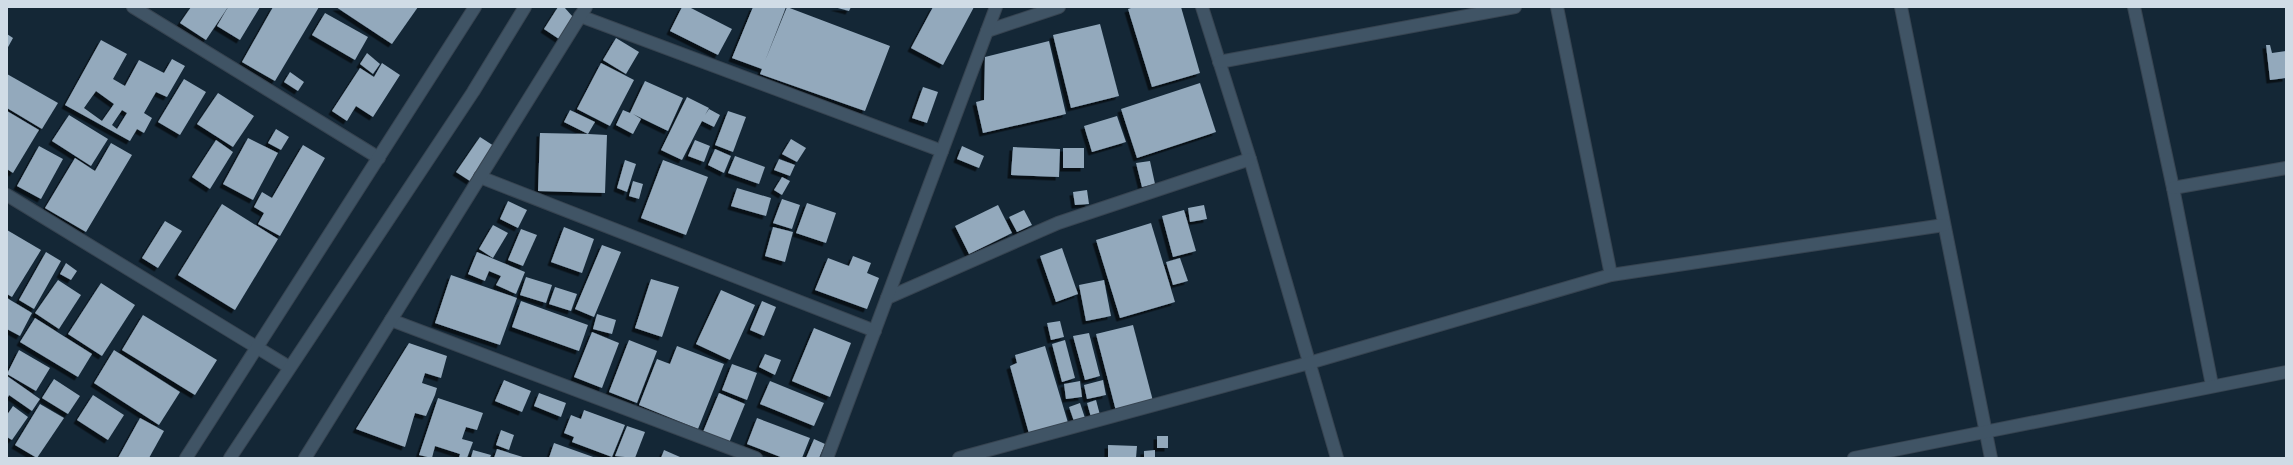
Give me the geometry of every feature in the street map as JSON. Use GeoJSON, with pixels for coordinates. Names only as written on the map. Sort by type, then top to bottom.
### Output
{"type":"FeatureCollection","features":[{"type":"Feature","properties":{"kind":"street"},"geometry":{"type":"LineString","coordinates":[[133,7],[379,158]]}},
{"type":"Feature","properties":{"kind":"street"},"geometry":{"type":"LineString","coordinates":[[186,458],[475,7]]}},
{"type":"Feature","properties":{"kind":"street"},"geometry":{"type":"LineString","coordinates":[[230,458],[289,366],[473,92],[525,7]]}},
{"type":"Feature","properties":{"kind":"street"},"geometry":{"type":"LineString","coordinates":[[827,458],[996,7]]}},
{"type":"Feature","properties":{"kind":"street"},"geometry":{"type":"LineString","coordinates":[[987,31],[1059,7]]}},
{"type":"Feature","properties":{"kind":"street"},"geometry":{"type":"LineString","coordinates":[[1202,7],[1250,159],[1337,458]]}},
{"type":"Feature","properties":{"kind":"street"},"geometry":{"type":"LineString","coordinates":[[1219,62],[1452,13],[1516,7]]}},
{"type":"Feature","properties":{"kind":"street"},"geometry":{"type":"LineString","coordinates":[[1556,7],[1611,275]]}},
{"type":"Feature","properties":{"kind":"street"},"geometry":{"type":"LineString","coordinates":[[1900,7],[1991,458]]}},
{"type":"Feature","properties":{"kind":"street"},"geometry":{"type":"LineString","coordinates":[[2134,7],[2173,188],[2212,385]]}},
{"type":"Feature","properties":{"kind":"street"},"geometry":{"type":"LineString","coordinates":[[305,458],[583,11],[942,151]]}},
{"type":"Feature","properties":{"kind":"street"},"geometry":{"type":"LineString","coordinates":[[887,298],[1058,223],[1250,159]]}},
{"type":"Feature","properties":{"kind":"street"},"geometry":{"type":"LineString","coordinates":[[2173,188],[2286,168]]}},
{"type":"Feature","properties":{"kind":"street"},"geometry":{"type":"LineString","coordinates":[[480,177],[874,331]]}},
{"type":"Feature","properties":{"kind":"street"},"geometry":{"type":"LineString","coordinates":[[7,195],[289,366]]}},
{"type":"Feature","properties":{"kind":"street"},"geometry":{"type":"LineString","coordinates":[[959,458],[1309,363],[1611,275],[1944,225]]}},
{"type":"Feature","properties":{"kind":"street"},"geometry":{"type":"LineString","coordinates":[[391,320],[756,458]]}},
{"type":"Feature","properties":{"kind":"street"},"geometry":{"type":"LineString","coordinates":[[1854,458],[1985,430],[2212,385],[2286,372]]}},
{"type":"Feature","properties":{"kind":"building"},"geometry":{"type":"Polygon","coordinates":[[[191,7],[228,7],[206,40],[180,23],[191,7]]]}},
{"type":"Feature","properties":{"kind":"building"},"geometry":{"type":"Polygon","coordinates":[[[228,7],[260,7],[240,40],[217,26],[228,7]]]}},
{"type":"Feature","properties":{"kind":"building"},"geometry":{"type":"Polygon","coordinates":[[[273,7],[319,7],[275,81],[242,62],[273,7]]]}},
{"type":"Feature","properties":{"kind":"building"},"geometry":{"type":"Polygon","coordinates":[[[336,7],[418,7],[392,44],[336,7]]]}},
{"type":"Feature","properties":{"kind":"building"},"geometry":{"type":"Polygon","coordinates":[[[558,7],[564,7],[573,17],[559,39],[544,29],[558,7]]]}},
{"type":"Feature","properties":{"kind":"building"},"geometry":{"type":"Polygon","coordinates":[[[682,7],[689,7],[732,29],[718,55],[670,31],[682,7]]]}},
{"type":"Feature","properties":{"kind":"building"},"geometry":{"type":"Polygon","coordinates":[[[753,7],[786,7],[765,61],[787,7],[890,46],[865,111],[760,74],[762,69],[732,58],[753,7]]]}},
{"type":"Feature","properties":{"kind":"building"},"geometry":{"type":"Polygon","coordinates":[[[834,7],[851,7],[849,11],[834,7]]]}},
{"type":"Feature","properties":{"kind":"building"},"geometry":{"type":"Polygon","coordinates":[[[933,7],[974,7],[943,65],[911,48],[933,7]]]}},
{"type":"Feature","properties":{"kind":"building"},"geometry":{"type":"Polygon","coordinates":[[[1134,7],[1181,7],[1200,73],[1152,87],[1128,9],[1134,7]]]}},
{"type":"Feature","properties":{"kind":"building"},"geometry":{"type":"Polygon","coordinates":[[[325,13],[368,37],[355,60],[312,35],[325,13]]]}},
{"type":"Feature","properties":{"kind":"building"},"geometry":{"type":"Polygon","coordinates":[[[1100,24],[1119,96],[1071,108],[1053,35],[1100,24]]]}},
{"type":"Feature","properties":{"kind":"building"},"geometry":{"type":"Polygon","coordinates":[[[7,34],[13,38],[7,49],[7,34]]]}},
{"type":"Feature","properties":{"kind":"building"},"geometry":{"type":"Polygon","coordinates":[[[616,38],[639,52],[626,74],[603,60],[616,38]]]}},
{"type":"Feature","properties":{"kind":"building"},"geometry":{"type":"Polygon","coordinates":[[[101,40],[127,54],[113,79],[125,86],[139,60],[164,73],[172,59],[185,66],[167,97],[156,92],[144,113],[152,118],[144,133],[137,129],[130,141],[65,105],[101,40]],[[96,91],[84,108],[102,121],[114,104],[96,91]],[[122,110],[112,125],[117,129],[127,113],[122,110]]]}},
{"type":"Feature","properties":{"kind":"building"},"geometry":{"type":"Polygon","coordinates":[[[1049,41],[1066,114],[983,133],[976,102],[984,100],[985,57],[1049,41]]]}},
{"type":"Feature","properties":{"kind":"building"},"geometry":{"type":"Polygon","coordinates":[[[2266,45],[2270,45],[2272,53],[2286,51],[2286,78],[2270,80],[2266,45]]]}},
{"type":"Feature","properties":{"kind":"building"},"geometry":{"type":"Polygon","coordinates":[[[367,53],[380,64],[373,74],[360,64],[367,53]]]}},
{"type":"Feature","properties":{"kind":"building"},"geometry":{"type":"Polygon","coordinates":[[[382,63],[400,75],[373,117],[356,106],[347,121],[332,111],[360,68],[374,77],[382,63]]]}},
{"type":"Feature","properties":{"kind":"building"},"geometry":{"type":"Polygon","coordinates":[[[601,63],[634,80],[610,126],[577,109],[601,63]]]}},
{"type":"Feature","properties":{"kind":"building"},"geometry":{"type":"Polygon","coordinates":[[[290,72],[304,82],[298,91],[284,82],[290,72]]]}},
{"type":"Feature","properties":{"kind":"building"},"geometry":{"type":"Polygon","coordinates":[[[7,74],[58,103],[42,129],[7,108],[7,74]]]}},
{"type":"Feature","properties":{"kind":"building"},"geometry":{"type":"Polygon","coordinates":[[[184,79],[206,92],[180,135],[158,122],[184,79]]]}},
{"type":"Feature","properties":{"kind":"building"},"geometry":{"type":"Polygon","coordinates":[[[645,81],[683,98],[668,131],[633,114],[641,119],[633,134],[616,125],[623,110],[630,113],[645,81]]]}},
{"type":"Feature","properties":{"kind":"building"},"geometry":{"type":"Polygon","coordinates":[[[1200,83],[1216,132],[1137,158],[1121,109],[1200,83]]]}},
{"type":"Feature","properties":{"kind":"building"},"geometry":{"type":"Polygon","coordinates":[[[923,87],[938,92],[927,123],[912,118],[923,87]]]}},
{"type":"Feature","properties":{"kind":"building"},"geometry":{"type":"Polygon","coordinates":[[[218,93],[254,116],[233,147],[197,124],[218,93]]]}},
{"type":"Feature","properties":{"kind":"building"},"geometry":{"type":"Polygon","coordinates":[[[687,97],[709,108],[705,115],[709,109],[720,115],[714,127],[702,121],[682,160],[661,150],[687,97]]]}},
{"type":"Feature","properties":{"kind":"building"},"geometry":{"type":"Polygon","coordinates":[[[570,110],[595,122],[588,134],[564,122],[570,110]]]}},
{"type":"Feature","properties":{"kind":"building"},"geometry":{"type":"Polygon","coordinates":[[[7,111],[39,130],[13,173],[7,169],[7,111]]]}},
{"type":"Feature","properties":{"kind":"building"},"geometry":{"type":"Polygon","coordinates":[[[728,111],[746,117],[733,152],[715,145],[728,111]]]}},
{"type":"Feature","properties":{"kind":"building"},"geometry":{"type":"Polygon","coordinates":[[[69,115],[108,139],[91,166],[52,141],[69,115]]]}},
{"type":"Feature","properties":{"kind":"building"},"geometry":{"type":"Polygon","coordinates":[[[1117,116],[1126,142],[1092,152],[1084,126],[1117,116]]]}},
{"type":"Feature","properties":{"kind":"building"},"geometry":{"type":"Polygon","coordinates":[[[276,129],[289,137],[281,150],[268,143],[276,129]]]}},
{"type":"Feature","properties":{"kind":"building"},"geometry":{"type":"Polygon","coordinates":[[[540,133],[607,135],[605,193],[538,191],[540,133]]]}},
{"type":"Feature","properties":{"kind":"building"},"geometry":{"type":"Polygon","coordinates":[[[480,137],[494,146],[470,181],[456,172],[480,137]]]}},
{"type":"Feature","properties":{"kind":"building"},"geometry":{"type":"Polygon","coordinates":[[[248,138],[278,153],[253,200],[223,184],[248,138]]]}},
{"type":"Feature","properties":{"kind":"building"},"geometry":{"type":"Polygon","coordinates":[[[791,139],[806,148],[797,162],[782,154],[791,139]]]}},
{"type":"Feature","properties":{"kind":"building"},"geometry":{"type":"Polygon","coordinates":[[[216,140],[233,152],[210,189],[192,177],[216,140]]]}},
{"type":"Feature","properties":{"kind":"building"},"geometry":{"type":"Polygon","coordinates":[[[695,140],[710,146],[704,162],[688,156],[695,140]]]}},
{"type":"Feature","properties":{"kind":"building"},"geometry":{"type":"Polygon","coordinates":[[[111,143],[132,155],[86,232],[45,208],[75,158],[95,171],[111,143]]]}},
{"type":"Feature","properties":{"kind":"building"},"geometry":{"type":"Polygon","coordinates":[[[303,145],[325,158],[280,236],[258,224],[264,213],[254,207],[262,192],[272,198],[303,145]]]}},
{"type":"Feature","properties":{"kind":"building"},"geometry":{"type":"Polygon","coordinates":[[[39,146],[63,159],[41,199],[17,186],[39,146]]]}},
{"type":"Feature","properties":{"kind":"building"},"geometry":{"type":"Polygon","coordinates":[[[962,146],[984,156],[979,168],[957,159],[962,146]]]}},
{"type":"Feature","properties":{"kind":"building"},"geometry":{"type":"Polygon","coordinates":[[[1013,147],[1060,149],[1059,177],[1011,175],[1013,147]]]}},
{"type":"Feature","properties":{"kind":"building"},"geometry":{"type":"Polygon","coordinates":[[[1063,148],[1084,148],[1084,168],[1063,168],[1063,148]]]}},
{"type":"Feature","properties":{"kind":"building"},"geometry":{"type":"Polygon","coordinates":[[[715,149],[731,156],[724,173],[708,165],[715,149]]]}},
{"type":"Feature","properties":{"kind":"building"},"geometry":{"type":"Polygon","coordinates":[[[735,156],[765,167],[759,184],[728,173],[735,156]]]}},
{"type":"Feature","properties":{"kind":"building"},"geometry":{"type":"Polygon","coordinates":[[[779,159],[795,165],[790,176],[774,170],[779,159]]]}},
{"type":"Feature","properties":{"kind":"building"},"geometry":{"type":"Polygon","coordinates":[[[625,160],[636,164],[627,192],[617,188],[625,160]]]}},
{"type":"Feature","properties":{"kind":"building"},"geometry":{"type":"Polygon","coordinates":[[[663,160],[708,177],[686,235],[641,218],[663,160]]]}},
{"type":"Feature","properties":{"kind":"building"},"geometry":{"type":"Polygon","coordinates":[[[1150,161],[1155,184],[1142,187],[1136,163],[1150,161]]]}},
{"type":"Feature","properties":{"kind":"building"},"geometry":{"type":"Polygon","coordinates":[[[782,177],[790,181],[782,195],[774,190],[782,177]]]}},
{"type":"Feature","properties":{"kind":"building"},"geometry":{"type":"Polygon","coordinates":[[[633,181],[643,184],[639,199],[629,196],[633,181]]]}},
{"type":"Feature","properties":{"kind":"building"},"geometry":{"type":"Polygon","coordinates":[[[737,188],[771,198],[766,216],[731,206],[737,188]]]}},
{"type":"Feature","properties":{"kind":"building"},"geometry":{"type":"Polygon","coordinates":[[[1087,190],[1089,204],[1075,205],[1073,192],[1087,190]]]}},
{"type":"Feature","properties":{"kind":"building"},"geometry":{"type":"Polygon","coordinates":[[[782,199],[800,205],[792,229],[773,223],[782,199]]]}},
{"type":"Feature","properties":{"kind":"building"},"geometry":{"type":"Polygon","coordinates":[[[508,201],[527,210],[518,228],[500,219],[508,201]]]}},
{"type":"Feature","properties":{"kind":"building"},"geometry":{"type":"Polygon","coordinates":[[[807,203],[836,213],[826,243],[796,233],[807,203]]]}},
{"type":"Feature","properties":{"kind":"building"},"geometry":{"type":"Polygon","coordinates":[[[222,204],[278,239],[235,310],[178,275],[222,204]]]}},
{"type":"Feature","properties":{"kind":"building"},"geometry":{"type":"Polygon","coordinates":[[[998,205],[1012,233],[969,254],[955,226],[998,205]]]}},
{"type":"Feature","properties":{"kind":"building"},"geometry":{"type":"Polygon","coordinates":[[[1204,205],[1207,219],[1190,222],[1188,208],[1204,205]]]}},
{"type":"Feature","properties":{"kind":"building"},"geometry":{"type":"Polygon","coordinates":[[[1024,210],[1032,225],[1017,232],[1009,217],[1024,210]]]}},
{"type":"Feature","properties":{"kind":"building"},"geometry":{"type":"Polygon","coordinates":[[[1184,210],[1196,251],[1173,257],[1162,216],[1184,210]]]}},
{"type":"Feature","properties":{"kind":"building"},"geometry":{"type":"Polygon","coordinates":[[[165,221],[182,231],[158,268],[142,258],[165,221]]]}},
{"type":"Feature","properties":{"kind":"building"},"geometry":{"type":"Polygon","coordinates":[[[1151,223],[1175,302],[1120,318],[1096,240],[1151,223]]]}},
{"type":"Feature","properties":{"kind":"building"},"geometry":{"type":"Polygon","coordinates":[[[493,225],[508,233],[493,258],[479,249],[493,225]]]}},
{"type":"Feature","properties":{"kind":"building"},"geometry":{"type":"Polygon","coordinates":[[[564,227],[594,239],[582,273],[551,262],[564,227]]]}},
{"type":"Feature","properties":{"kind":"building"},"geometry":{"type":"Polygon","coordinates":[[[773,227],[793,232],[785,262],[765,256],[773,227]]]}},
{"type":"Feature","properties":{"kind":"building"},"geometry":{"type":"Polygon","coordinates":[[[521,229],[537,235],[523,266],[508,260],[521,229]]]}},
{"type":"Feature","properties":{"kind":"building"},"geometry":{"type":"Polygon","coordinates":[[[7,230],[41,250],[12,297],[7,294],[7,230]]]}},
{"type":"Feature","properties":{"kind":"building"},"geometry":{"type":"Polygon","coordinates":[[[602,245],[621,252],[594,317],[575,309],[602,245]]]}},
{"type":"Feature","properties":{"kind":"building"},"geometry":{"type":"Polygon","coordinates":[[[1062,248],[1078,294],[1056,302],[1040,256],[1062,248]]]}},
{"type":"Feature","properties":{"kind":"building"},"geometry":{"type":"Polygon","coordinates":[[[46,252],[61,261],[34,309],[19,300],[46,252]]]}},
{"type":"Feature","properties":{"kind":"building"},"geometry":{"type":"Polygon","coordinates":[[[477,252],[525,272],[516,294],[496,285],[501,276],[489,271],[485,281],[468,274],[477,252]]]}},
{"type":"Feature","properties":{"kind":"building"},"geometry":{"type":"Polygon","coordinates":[[[853,256],[871,263],[867,273],[879,278],[867,309],[815,290],[828,258],[849,266],[853,256]]]}},
{"type":"Feature","properties":{"kind":"building"},"geometry":{"type":"Polygon","coordinates":[[[1180,258],[1188,281],[1173,285],[1166,262],[1180,258]]]}},
{"type":"Feature","properties":{"kind":"building"},"geometry":{"type":"Polygon","coordinates":[[[66,263],[77,271],[71,280],[60,274],[66,263]]]}},
{"type":"Feature","properties":{"kind":"building"},"geometry":{"type":"Polygon","coordinates":[[[451,275],[517,298],[500,345],[435,323],[451,275]]]}},
{"type":"Feature","properties":{"kind":"building"},"geometry":{"type":"Polygon","coordinates":[[[526,277],[552,285],[546,303],[520,295],[526,277]]]}},
{"type":"Feature","properties":{"kind":"building"},"geometry":{"type":"Polygon","coordinates":[[[651,279],[679,287],[662,337],[635,328],[651,279]]]}},
{"type":"Feature","properties":{"kind":"building"},"geometry":{"type":"Polygon","coordinates":[[[58,280],[81,295],[59,329],[35,313],[58,280]]]}},
{"type":"Feature","properties":{"kind":"building"},"geometry":{"type":"Polygon","coordinates":[[[1104,280],[1111,316],[1086,321],[1079,285],[1104,280]]]}},
{"type":"Feature","properties":{"kind":"building"},"geometry":{"type":"Polygon","coordinates":[[[101,283],[135,305],[102,356],[68,334],[101,283]]]}},
{"type":"Feature","properties":{"kind":"building"},"geometry":{"type":"Polygon","coordinates":[[[555,287],[577,294],[571,311],[549,304],[555,287]]]}},
{"type":"Feature","properties":{"kind":"building"},"geometry":{"type":"Polygon","coordinates":[[[721,290],[755,305],[730,360],[696,344],[721,290]]]}},
{"type":"Feature","properties":{"kind":"building"},"geometry":{"type":"Polygon","coordinates":[[[7,298],[32,313],[20,336],[7,329],[7,298]]]}},
{"type":"Feature","properties":{"kind":"building"},"geometry":{"type":"Polygon","coordinates":[[[521,301],[588,325],[579,351],[512,327],[521,301]]]}},
{"type":"Feature","properties":{"kind":"building"},"geometry":{"type":"Polygon","coordinates":[[[762,301],[776,307],[764,336],[750,330],[762,301]]]}},
{"type":"Feature","properties":{"kind":"building"},"geometry":{"type":"Polygon","coordinates":[[[597,314],[616,320],[612,334],[593,329],[597,314]]]}},
{"type":"Feature","properties":{"kind":"building"},"geometry":{"type":"Polygon","coordinates":[[[143,315],[217,360],[195,395],[122,350],[143,315]]]}},
{"type":"Feature","properties":{"kind":"building"},"geometry":{"type":"Polygon","coordinates":[[[35,318],[92,354],[78,377],[20,342],[35,318]]]}},
{"type":"Feature","properties":{"kind":"building"},"geometry":{"type":"Polygon","coordinates":[[[1060,321],[1064,337],[1051,340],[1047,323],[1060,321]]]}},
{"type":"Feature","properties":{"kind":"building"},"geometry":{"type":"Polygon","coordinates":[[[1133,325],[1153,401],[1116,411],[1096,334],[1133,325]]]}},
{"type":"Feature","properties":{"kind":"building"},"geometry":{"type":"Polygon","coordinates":[[[814,328],[851,343],[830,397],[792,381],[814,328]]]}},
{"type":"Feature","properties":{"kind":"building"},"geometry":{"type":"Polygon","coordinates":[[[592,332],[619,343],[602,388],[574,377],[592,332]]]}},
{"type":"Feature","properties":{"kind":"building"},"geometry":{"type":"Polygon","coordinates":[[[1089,333],[1100,376],[1085,380],[1073,336],[1089,333]]]}},
{"type":"Feature","properties":{"kind":"building"},"geometry":{"type":"Polygon","coordinates":[[[629,340],[657,351],[637,403],[609,392],[629,340]]]}},
{"type":"Feature","properties":{"kind":"building"},"geometry":{"type":"Polygon","coordinates":[[[1065,340],[1075,378],[1062,382],[1052,344],[1065,340]]]}},
{"type":"Feature","properties":{"kind":"building"},"geometry":{"type":"Polygon","coordinates":[[[409,343],[447,356],[441,378],[425,373],[422,383],[437,388],[426,416],[415,413],[405,447],[356,429],[409,343]]]}},
{"type":"Feature","properties":{"kind":"building"},"geometry":{"type":"Polygon","coordinates":[[[677,346],[724,364],[698,429],[639,405],[657,359],[670,364],[677,346]]]}},
{"type":"Feature","properties":{"kind":"building"},"geometry":{"type":"Polygon","coordinates":[[[1045,346],[1069,426],[1030,437],[1010,366],[1017,363],[1015,355],[1045,346]]]}},
{"type":"Feature","properties":{"kind":"building"},"geometry":{"type":"Polygon","coordinates":[[[19,350],[50,368],[36,391],[7,374],[19,350]]]}},
{"type":"Feature","properties":{"kind":"building"},"geometry":{"type":"Polygon","coordinates":[[[114,350],[180,392],[159,425],[94,383],[114,350]]]}},
{"type":"Feature","properties":{"kind":"building"},"geometry":{"type":"Polygon","coordinates":[[[765,354],[781,360],[775,375],[759,367],[765,354]]]}},
{"type":"Feature","properties":{"kind":"building"},"geometry":{"type":"Polygon","coordinates":[[[732,364],[757,373],[747,400],[722,390],[732,364]]]}},
{"type":"Feature","properties":{"kind":"building"},"geometry":{"type":"Polygon","coordinates":[[[7,376],[40,399],[32,411],[9,395],[7,399],[7,376]]]}},
{"type":"Feature","properties":{"kind":"building"},"geometry":{"type":"Polygon","coordinates":[[[54,379],[80,396],[68,414],[42,398],[54,379]]]}},
{"type":"Feature","properties":{"kind":"building"},"geometry":{"type":"Polygon","coordinates":[[[504,380],[531,391],[522,412],[495,401],[504,380]]]}},
{"type":"Feature","properties":{"kind":"building"},"geometry":{"type":"Polygon","coordinates":[[[1103,380],[1106,395],[1087,399],[1084,385],[1103,380]]]}},
{"type":"Feature","properties":{"kind":"building"},"geometry":{"type":"Polygon","coordinates":[[[770,381],[824,403],[814,426],[760,404],[770,381]]]}},
{"type":"Feature","properties":{"kind":"building"},"geometry":{"type":"Polygon","coordinates":[[[1080,381],[1082,397],[1066,399],[1064,384],[1080,381]]]}},
{"type":"Feature","properties":{"kind":"building"},"geometry":{"type":"Polygon","coordinates":[[[539,393],[566,403],[561,417],[534,406],[539,393]]]}},
{"type":"Feature","properties":{"kind":"building"},"geometry":{"type":"Polygon","coordinates":[[[719,393],[745,404],[729,443],[703,432],[719,393]]]}},
{"type":"Feature","properties":{"kind":"building"},"geometry":{"type":"Polygon","coordinates":[[[93,395],[124,415],[108,440],[77,420],[93,395]]]}},
{"type":"Feature","properties":{"kind":"building"},"geometry":{"type":"Polygon","coordinates":[[[438,398],[483,413],[477,430],[466,427],[462,439],[473,442],[467,458],[459,458],[460,454],[435,446],[432,458],[419,455],[438,398]]]}},
{"type":"Feature","properties":{"kind":"building"},"geometry":{"type":"Polygon","coordinates":[[[1096,400],[1100,415],[1091,417],[1087,403],[1096,400]]]}},
{"type":"Feature","properties":{"kind":"building"},"geometry":{"type":"Polygon","coordinates":[[[1080,403],[1086,421],[1075,424],[1069,407],[1080,403]]]}},
{"type":"Feature","properties":{"kind":"building"},"geometry":{"type":"Polygon","coordinates":[[[40,404],[64,418],[37,458],[15,445],[40,404]]]}},
{"type":"Feature","properties":{"kind":"building"},"geometry":{"type":"Polygon","coordinates":[[[13,406],[28,417],[12,440],[7,437],[7,415],[13,406]]]}},
{"type":"Feature","properties":{"kind":"building"},"geometry":{"type":"Polygon","coordinates":[[[584,410],[625,425],[612,457],[572,442],[574,437],[564,433],[571,415],[581,419],[584,410]]]}},
{"type":"Feature","properties":{"kind":"building"},"geometry":{"type":"Polygon","coordinates":[[[140,418],[164,431],[149,458],[118,458],[140,418]]]}},
{"type":"Feature","properties":{"kind":"building"},"geometry":{"type":"Polygon","coordinates":[[[757,418],[810,438],[802,458],[783,458],[747,444],[757,418]]]}},
{"type":"Feature","properties":{"kind":"building"},"geometry":{"type":"Polygon","coordinates":[[[627,426],[645,432],[635,458],[615,456],[627,426]]]}},
{"type":"Feature","properties":{"kind":"building"},"geometry":{"type":"Polygon","coordinates":[[[501,430],[514,435],[509,450],[496,445],[501,430]]]}},
{"type":"Feature","properties":{"kind":"building"},"geometry":{"type":"Polygon","coordinates":[[[1157,436],[1168,436],[1168,448],[1157,448],[1157,436]]]}},
{"type":"Feature","properties":{"kind":"building"},"geometry":{"type":"Polygon","coordinates":[[[814,439],[825,444],[819,458],[806,458],[814,439]]]}},
{"type":"Feature","properties":{"kind":"building"},"geometry":{"type":"Polygon","coordinates":[[[554,443],[596,458],[549,458],[554,443]]]}},
{"type":"Feature","properties":{"kind":"building"},"geometry":{"type":"Polygon","coordinates":[[[1108,445],[1137,446],[1136,458],[1108,458],[1108,445]]]}},
{"type":"Feature","properties":{"kind":"building"},"geometry":{"type":"Polygon","coordinates":[[[497,449],[526,458],[494,458],[497,449]]]}},
{"type":"Feature","properties":{"kind":"building"},"geometry":{"type":"Polygon","coordinates":[[[473,450],[491,455],[490,458],[471,458],[473,450]]]}},
{"type":"Feature","properties":{"kind":"building"},"geometry":{"type":"Polygon","coordinates":[[[664,450],[680,457],[661,458],[664,450]]]}},
{"type":"Feature","properties":{"kind":"building"},"geometry":{"type":"Polygon","coordinates":[[[1155,450],[1155,458],[1144,458],[1144,451],[1155,450]]]}}]}
